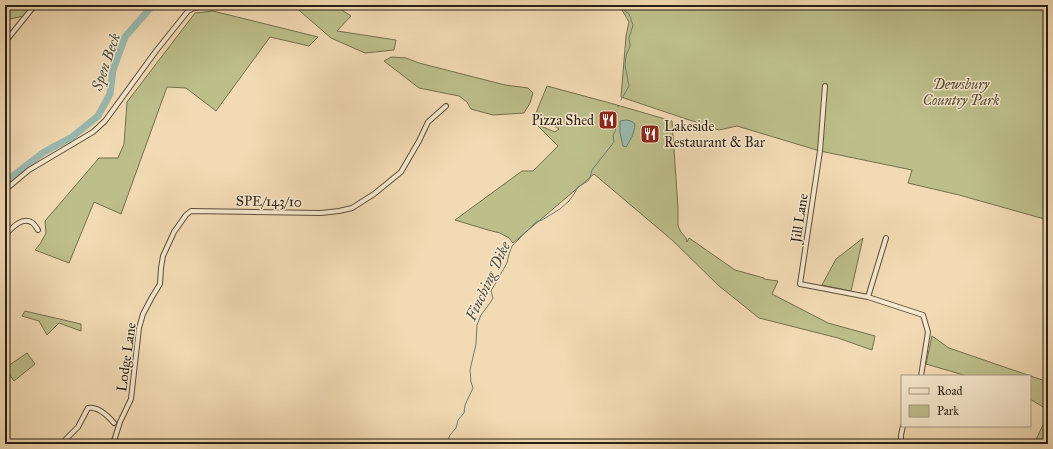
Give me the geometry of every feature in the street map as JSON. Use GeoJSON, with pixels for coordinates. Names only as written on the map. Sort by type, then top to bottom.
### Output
{"type":"FeatureCollection","features":[{"type":"Feature","properties":{"kind":"street"},"geometry":{"type":"LineString","coordinates":[[5,42],[35,5]]}},
{"type":"Feature","properties":{"kind":"street"},"geometry":{"type":"LineString","coordinates":[[5,190],[29,170],[93,132],[105,122],[156,51],[188,11],[200,6],[208,6]]}},
{"type":"Feature","properties":{"kind":"street","name":"Jill Lane"},"geometry":{"type":"LineString","coordinates":[[825,86],[820,151],[800,284],[868,298],[923,315],[928,332],[921,375]]}},
{"type":"Feature","properties":{"kind":"street","name":"SPE/143/10"},"geometry":{"type":"LineString","coordinates":[[191,211],[321,213],[347,210],[374,194],[401,172],[420,141],[428,122],[446,106]]}},
{"type":"Feature","properties":{"kind":"street","name":"Lodge Lane"},"geometry":{"type":"LineString","coordinates":[[113,444],[120,422],[131,399],[139,328],[143,314],[160,284],[163,256],[174,232],[186,214],[191,211]]}},
{"type":"Feature","properties":{"kind":"street"},"geometry":{"type":"LineString","coordinates":[[5,235],[16,225],[24,221],[31,222],[38,230]]}},
{"type":"Feature","properties":{"kind":"street"},"geometry":{"type":"LineString","coordinates":[[868,298],[886,238]]}},
{"type":"Feature","properties":{"kind":"street"},"geometry":{"type":"LineString","coordinates":[[62,444],[78,427],[88,408],[94,407],[106,414],[114,423]]}},
{"type":"Feature","properties":{"kind":"street"},"geometry":{"type":"LineString","coordinates":[[900,443],[904,427]]}},
{"type":"Feature","properties":{"kind":"green space"},"geometry":{"type":"Polygon","coordinates":[[[5,5],[32,5],[24,16],[5,20],[5,5]]]}},
{"type":"Feature","properties":{"kind":"green space"},"geometry":{"type":"Polygon","coordinates":[[[293,5],[334,5],[351,16],[337,31],[396,40],[394,50],[365,53],[331,38],[293,5]]]}},
{"type":"Feature","properties":{"kind":"green space","name":"Dewsbury Country Park"},"geometry":{"type":"Polygon","coordinates":[[[619,5],[1048,5],[1048,220],[959,195],[908,183],[912,170],[820,151],[737,126],[719,130],[621,97],[626,36],[629,22],[619,5]]]}},
{"type":"Feature","properties":{"kind":"green space"},"geometry":{"type":"Polygon","coordinates":[[[213,11],[318,37],[309,46],[270,37],[216,111],[186,88],[167,87],[121,214],[94,202],[69,263],[35,250],[46,233],[45,221],[99,158],[118,158],[124,144],[127,102],[195,13],[213,11]]]}},
{"type":"Feature","properties":{"kind":"green space"},"geometry":{"type":"Polygon","coordinates":[[[391,57],[406,58],[419,63],[505,85],[528,88],[533,93],[530,103],[524,113],[493,115],[471,109],[467,102],[459,96],[419,88],[384,61],[391,57]]]}},
{"type":"Feature","properties":{"kind":"green space"},"geometry":{"type":"Polygon","coordinates":[[[547,86],[672,121],[678,226],[687,242],[689,238],[735,270],[764,279],[778,281],[772,294],[828,323],[875,336],[872,350],[838,338],[759,318],[718,285],[672,240],[594,174],[513,243],[509,238],[500,233],[455,220],[522,171],[533,171],[558,146],[536,124],[555,132],[559,129],[536,113],[547,86]]]}},
{"type":"Feature","properties":{"kind":"green space"},"geometry":{"type":"Polygon","coordinates":[[[863,238],[851,291],[822,285],[836,259],[863,238]]]}},
{"type":"Feature","properties":{"kind":"green space"},"geometry":{"type":"Polygon","coordinates":[[[25,311],[81,324],[81,331],[59,323],[47,335],[39,321],[22,316],[25,311]]]}},
{"type":"Feature","properties":{"kind":"green space"},"geometry":{"type":"Polygon","coordinates":[[[932,336],[949,348],[1028,375],[964,375],[926,364],[932,336]]]}},
{"type":"Feature","properties":{"kind":"green space"},"geometry":{"type":"Polygon","coordinates":[[[27,353],[35,364],[14,381],[5,368],[27,353]]]}},
{"type":"Feature","properties":{"kind":"green space"},"geometry":{"type":"Polygon","coordinates":[[[1031,376],[1048,382],[1048,410],[1031,400],[1031,376]]]}},
{"type":"Feature","properties":{"kind":"green space"},"geometry":{"type":"Polygon","coordinates":[[[1048,414],[1048,444],[1034,444],[1048,414]]]}},
{"type":"Feature","properties":{"kind":"water"},"geometry":{"type":"Polygon","coordinates":[[[626,120],[635,124],[634,131],[626,147],[623,146],[620,133],[620,121],[626,120]]]}},
{"type":"Feature","properties":{"kind":"waterway","name":"Spen Beck"},"geometry":{"type":"LineString","coordinates":[[5,182],[44,152],[72,137],[98,116],[110,94],[113,70],[125,37],[153,5]]}},
{"type":"Feature","properties":{"kind":"waterway","name":"Finching Dike"},"geometry":{"type":"LineString","coordinates":[[621,5],[629,14],[633,25],[629,38],[630,46],[626,56],[625,65],[629,86],[621,100]]}},
{"type":"Feature","properties":{"kind":"waterway","name":"Finching Dike"},"geometry":{"type":"LineString","coordinates":[[446,444],[450,435],[456,428],[458,420],[464,413],[465,405],[473,388],[470,370],[476,344],[477,325],[481,315],[493,298],[491,291],[507,263],[512,246],[536,222],[560,209],[569,201],[578,187],[588,181],[592,170],[614,142],[613,135],[615,130],[614,122],[616,112]]}},
{"type":"Feature","properties":{"kind":"place","name":"Pizza Shed"},"geometry":{"type":"Point","coordinates":[608,120]}},
{"type":"Feature","properties":{"kind":"place","name":"Lakeside Restaurant & Bar"},"geometry":{"type":"Point","coordinates":[650,134]}}]}
